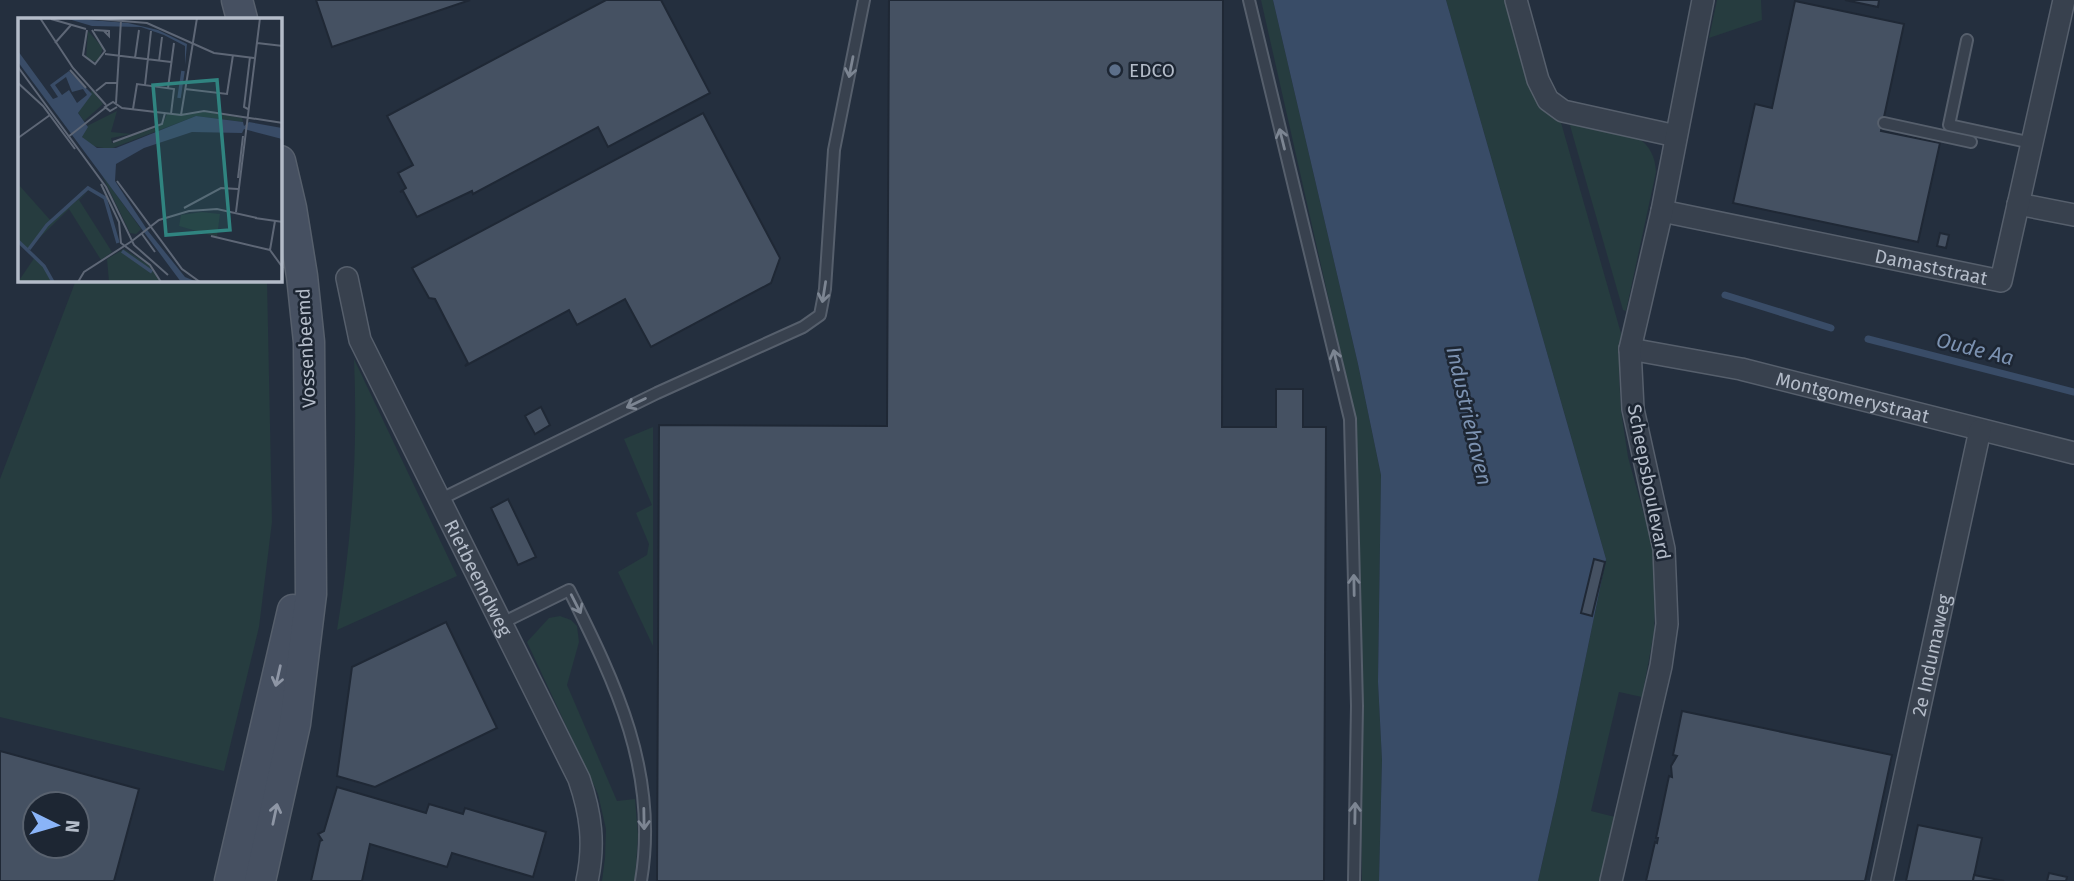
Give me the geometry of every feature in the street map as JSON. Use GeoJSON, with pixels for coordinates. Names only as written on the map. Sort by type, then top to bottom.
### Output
{"type":"FeatureCollection","features":[{"type":"Feature","properties":{"kind":"main road"},"geometry":{"type":"LineString","coordinates":[[237,0],[242,18]]}},
{"type":"Feature","properties":{"kind":"main road","name":"Vossenbeemd"},"geometry":{"type":"LineString","coordinates":[[260,881],[295,724],[310,594],[309,342],[302,276],[282,170]]}},
{"type":"Feature","properties":{"kind":"main road","name":"Vossenbeemd"},"geometry":{"type":"LineString","coordinates":[[230,881],[309,538]]}},
{"type":"Feature","properties":{"kind":"street"},"geometry":{"type":"LineString","coordinates":[[1516,0],[1538,80],[1548,100],[1563,111],[1676,135]]}},
{"type":"Feature","properties":{"kind":"street","name":"Scheepsboulevard"},"geometry":{"type":"LineString","coordinates":[[1611,881],[1661,666],[1667,624],[1664,549],[1633,409],[1630,349],[1662,211],[1703,0]]}},
{"type":"Feature","properties":{"kind":"street","name":"Damaststraat"},"geometry":{"type":"LineString","coordinates":[[1662,211],[2001,281],[2064,0]]}},
{"type":"Feature","properties":{"kind":"street"},"geometry":{"type":"LineString","coordinates":[[2018,204],[2074,215]]}},
{"type":"Feature","properties":{"kind":"street","name":"Rietbeemdweg"},"geometry":{"type":"LineString","coordinates":[[347,278],[360,340],[579,779],[588,804],[593,849],[587,881]]}},
{"type":"Feature","properties":{"kind":"street","name":"Montgomerystraat"},"geometry":{"type":"LineString","coordinates":[[1630,349],[1741,369],[2074,453]]}},
{"type":"Feature","properties":{"kind":"street","name":"2e Indumaweg"},"geometry":{"type":"LineString","coordinates":[[1882,881],[1980,430]]}},
{"type":"Feature","properties":{"kind":"lane"},"geometry":{"type":"LineString","coordinates":[[439,501],[657,393],[803,327],[820,315],[825,289],[834,150],[864,0]]}},
{"type":"Feature","properties":{"kind":"lane"},"geometry":{"type":"LineString","coordinates":[[1249,0],[1350,419],[1357,706],[1354,881]]}},
{"type":"Feature","properties":{"kind":"lane"},"geometry":{"type":"LineString","coordinates":[[1967,40],[1949,125],[2032,143]]}},
{"type":"Feature","properties":{"kind":"lane"},"geometry":{"type":"LineString","coordinates":[[1884,123],[1971,142]]}},
{"type":"Feature","properties":{"kind":"lane"},"geometry":{"type":"LineString","coordinates":[[500,624],[569,590],[609,670],[638,757],[644,808],[645,858],[641,881]]}},
{"type":"Feature","properties":{"kind":"green space"},"geometry":{"type":"Polygon","coordinates":[[[1261,0],[1273,0],[1358,364],[1381,475],[1378,682],[1382,760],[1379,881],[1362,881],[1356,420],[1261,0]]]}},
{"type":"Feature","properties":{"kind":"green space"},"geometry":{"type":"Polygon","coordinates":[[[1446,0],[1506,0],[1529,82],[1560,119],[1622,337],[1619,376],[1621,411],[1628,457],[1652,544],[1656,584],[1654,632],[1642,697],[1619,692],[1591,811],[1615,817],[1600,881],[1538,881],[1606,559],[1446,0]]]}},
{"type":"Feature","properties":{"kind":"green space"},"geometry":{"type":"Polygon","coordinates":[[[1717,0],[1761,0],[1762,20],[1709,38],[1717,0]]]}},
{"type":"Feature","properties":{"kind":"green space"},"geometry":{"type":"Polygon","coordinates":[[[1569,122],[1637,137],[1651,152],[1654,161],[1656,172],[1626,311],[1623,310],[1569,122]]]}},
{"type":"Feature","properties":{"kind":"green space"},"geometry":{"type":"Polygon","coordinates":[[[75,282],[267,282],[272,522],[259,627],[224,771],[0,717],[0,479],[75,282]]]}},
{"type":"Feature","properties":{"kind":"green space"},"geometry":{"type":"Polygon","coordinates":[[[354,359],[457,576],[337,630],[353,495],[354,359]]]}},
{"type":"Feature","properties":{"kind":"green space"},"geometry":{"type":"Polygon","coordinates":[[[653,427],[653,646],[618,572],[647,555],[649,544],[636,513],[652,505],[624,439],[653,427]]]}},
{"type":"Feature","properties":{"kind":"green space"},"geometry":{"type":"Polygon","coordinates":[[[560,616],[571,620],[577,626],[579,642],[567,685],[617,801],[635,799],[638,835],[635,881],[602,881],[606,829],[598,794],[527,642],[549,618],[560,616]]]}},
{"type":"Feature","properties":{"kind":"water","name":"Industriehaven"},"geometry":{"type":"Polygon","coordinates":[[[1273,0],[1446,0],[1606,559],[1538,881],[1379,881],[1382,760],[1378,682],[1381,475],[1358,364],[1273,0]]]}},
{"type":"Feature","properties":{"kind":"building"},"geometry":{"type":"Polygon","coordinates":[[[316,0],[470,0],[332,47],[316,0]]]}},
{"type":"Feature","properties":{"kind":"building"},"geometry":{"type":"Polygon","coordinates":[[[606,0],[661,0],[710,93],[608,147],[598,127],[473,194],[472,191],[417,217],[403,191],[400,192],[406,188],[398,173],[413,165],[387,116],[606,0]]]}},
{"type":"Feature","properties":{"kind":"building"},"geometry":{"type":"Polygon","coordinates":[[[889,0],[1223,0],[1222,427],[1276,427],[1276,389],[1303,389],[1303,427],[1326,427],[1324,881],[657,881],[659,425],[887,426],[889,0]]]}},
{"type":"Feature","properties":{"kind":"building"},"geometry":{"type":"Polygon","coordinates":[[[1845,0],[1879,0],[1878,7],[1845,0]]]}},
{"type":"Feature","properties":{"kind":"building"},"geometry":{"type":"Polygon","coordinates":[[[1795,1],[1904,24],[1881,131],[1940,143],[1918,242],[1733,203],[1755,104],[1772,108],[1795,1]]]}},
{"type":"Feature","properties":{"kind":"building"},"geometry":{"type":"Polygon","coordinates":[[[703,113],[780,258],[771,283],[651,347],[625,299],[577,325],[569,310],[465,366],[468,363],[435,299],[429,298],[412,268],[703,113]]]}},
{"type":"Feature","properties":{"kind":"building"},"geometry":{"type":"Polygon","coordinates":[[[1940,233],[1949,235],[1946,248],[1937,246],[1940,233]]]}},
{"type":"Feature","properties":{"kind":"building"},"geometry":{"type":"Polygon","coordinates":[[[541,407],[550,425],[535,434],[525,416],[541,407]]]}},
{"type":"Feature","properties":{"kind":"building"},"geometry":{"type":"Polygon","coordinates":[[[508,499],[536,557],[518,565],[491,508],[508,499]]]}},
{"type":"Feature","properties":{"kind":"building"},"geometry":{"type":"Polygon","coordinates":[[[1594,559],[1605,562],[1592,616],[1581,613],[1594,559]]]}},
{"type":"Feature","properties":{"kind":"building"},"geometry":{"type":"Polygon","coordinates":[[[446,622],[497,728],[375,787],[337,776],[352,667],[446,622]]]}},
{"type":"Feature","properties":{"kind":"building"},"geometry":{"type":"Polygon","coordinates":[[[1682,711],[1892,755],[1865,881],[1646,881],[1655,842],[1657,843],[1669,776],[1672,777],[1671,766],[1677,756],[1673,755],[1682,711]]]}},
{"type":"Feature","properties":{"kind":"building"},"geometry":{"type":"Polygon","coordinates":[[[0,751],[139,789],[114,881],[0,881],[0,751]]]}},
{"type":"Feature","properties":{"kind":"building"},"geometry":{"type":"Polygon","coordinates":[[[337,787],[426,813],[429,804],[463,814],[465,808],[546,832],[533,877],[452,853],[447,867],[370,844],[362,881],[311,881],[322,840],[318,834],[324,831],[337,787]]]}},
{"type":"Feature","properties":{"kind":"building"},"geometry":{"type":"Polygon","coordinates":[[[1918,825],[1982,838],[1973,881],[1906,881],[1918,825]]]}},
{"type":"Feature","properties":{"kind":"building"},"geometry":{"type":"Polygon","coordinates":[[[2049,873],[2067,877],[2066,881],[2047,881],[2049,873]]]}},
{"type":"Feature","properties":{"kind":"building"},"geometry":{"type":"Polygon","coordinates":[[[1974,875],[2004,881],[1973,881],[1974,875]]]}},
{"type":"Feature","properties":{"kind":"waterway","name":"Oude Aa"},"geometry":{"type":"LineString","coordinates":[[1725,295],[1831,328]]}},
{"type":"Feature","properties":{"kind":"waterway","name":"Oude Aa"},"geometry":{"type":"LineString","coordinates":[[1868,339],[2074,392]]}},
{"type":"Feature","properties":{"kind":"place","name":"EDCO"},"geometry":{"type":"Point","coordinates":[1115,70]}}]}
